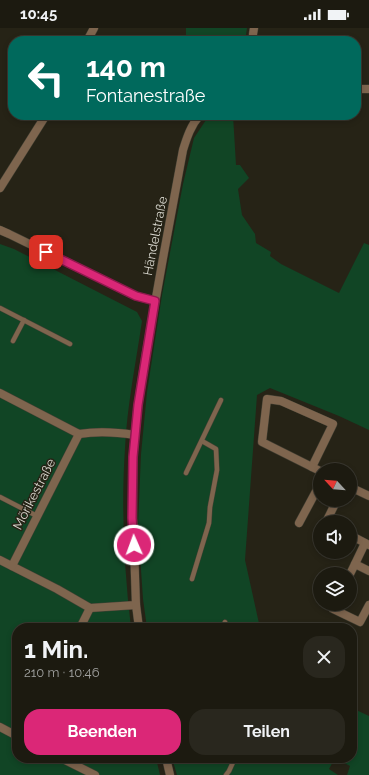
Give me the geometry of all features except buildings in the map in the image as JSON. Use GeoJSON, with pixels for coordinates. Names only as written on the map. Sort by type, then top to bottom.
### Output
{"type":"FeatureCollection","features":[{"type":"Feature","properties":{"kind":"street"},"geometry":{"type":"LineString","coordinates":[[0,188],[43,120]]}},
{"type":"Feature","properties":{"kind":"street","name":"Händelstraße"},"geometry":{"type":"LineString","coordinates":[[138,623],[136,605],[132,518],[133,457],[135,435],[140,391],[155,301],[183,150],[188,133],[195,120]]}},
{"type":"Feature","properties":{"kind":"street"},"geometry":{"type":"LineString","coordinates":[[0,230],[136,296],[155,301]]}},
{"type":"Feature","properties":{"kind":"street"},"geometry":{"type":"LineString","coordinates":[[0,394],[79,434],[89,432],[135,435]]}},
{"type":"Feature","properties":{"kind":"street"},"geometry":{"type":"LineString","coordinates":[[267,399],[281,401],[333,424],[312,467],[262,442],[267,399]]}},
{"type":"Feature","properties":{"kind":"street","name":"Mörikestraße"},"geometry":{"type":"LineString","coordinates":[[12,566],[79,434]]}},
{"type":"Feature","properties":{"kind":"street"},"geometry":{"type":"LineString","coordinates":[[357,490],[369,496]]}},
{"type":"Feature","properties":{"kind":"street"},"geometry":{"type":"LineString","coordinates":[[299,523],[313,497]]}},
{"type":"Feature","properties":{"kind":"street"},"geometry":{"type":"LineString","coordinates":[[354,567],[367,544],[357,539]]}},
{"type":"Feature","properties":{"kind":"street"},"geometry":{"type":"LineString","coordinates":[[0,560],[90,608],[136,605]]}},
{"type":"Feature","properties":{"kind":"street"},"geometry":{"type":"LineString","coordinates":[[355,564],[369,571]]}},
{"type":"Feature","properties":{"kind":"street"},"geometry":{"type":"LineString","coordinates":[[337,611],[360,622],[369,605]]}},
{"type":"Feature","properties":{"kind":"street"},"geometry":{"type":"LineString","coordinates":[[82,623],[90,608]]}},
{"type":"Feature","properties":{"kind":"street"},"geometry":{"type":"LineString","coordinates":[[0,727],[12,733]]}},
{"type":"Feature","properties":{"kind":"street"},"geometry":{"type":"LineString","coordinates":[[71,763],[95,775]]}},
{"type":"Feature","properties":{"kind":"street"},"geometry":{"type":"LineString","coordinates":[[167,763],[170,775]]}},
{"type":"Feature","properties":{"kind":"lane"},"geometry":{"type":"LineString","coordinates":[[0,308],[70,344]]}},
{"type":"Feature","properties":{"kind":"lane"},"geometry":{"type":"LineString","coordinates":[[14,341],[24,320]]}},
{"type":"Feature","properties":{"kind":"lane"},"geometry":{"type":"LineString","coordinates":[[186,473],[221,400]]}},
{"type":"Feature","properties":{"kind":"lane"},"geometry":{"type":"LineString","coordinates":[[192,578],[209,523],[210,507],[217,470],[216,449],[202,441]]}},
{"type":"Feature","properties":{"kind":"lane"},"geometry":{"type":"LineString","coordinates":[[0,497],[37,516]]}},
{"type":"Feature","properties":{"kind":"lane"},"geometry":{"type":"LineString","coordinates":[[226,775],[233,763]]}},
{"type":"Feature","properties":{"kind":"green space"},"geometry":{"type":"Polygon","coordinates":[[[186,28],[247,28],[246,36],[186,36],[186,28]]]}},
{"type":"Feature","properties":{"kind":"green space"},"geometry":{"type":"Polygon","coordinates":[[[206,120],[233,120],[236,165],[240,165],[249,178],[238,189],[242,215],[255,234],[256,243],[271,252],[270,256],[281,264],[339,293],[364,243],[369,245],[369,430],[270,388],[257,395],[245,560],[259,623],[146,623],[143,599],[138,526],[141,454],[147,392],[162,295],[183,184],[194,138],[206,120]]]}},
{"type":"Feature","properties":{"kind":"green space"},"geometry":{"type":"Polygon","coordinates":[[[0,244],[14,249],[137,312],[142,321],[126,432],[123,493],[124,538],[131,623],[12,623],[12,763],[157,763],[160,775],[0,775],[0,244]]]}},
{"type":"Feature","properties":{"kind":"green space"},"geometry":{"type":"Polygon","coordinates":[[[357,710],[369,716],[369,775],[347,775],[350,766],[344,763],[357,763],[357,710]]]}},
{"type":"Feature","properties":{"kind":"green space"},"geometry":{"type":"Polygon","coordinates":[[[173,763],[332,763],[329,769],[338,775],[177,775],[173,763]]]}},
{"type":"Feature","properties":{"kind":"route"},"geometry":{"type":"LineString","coordinates":[[46,252],[136,296],[155,301],[138,405],[133,457],[132,518],[134,545]]}}]}
